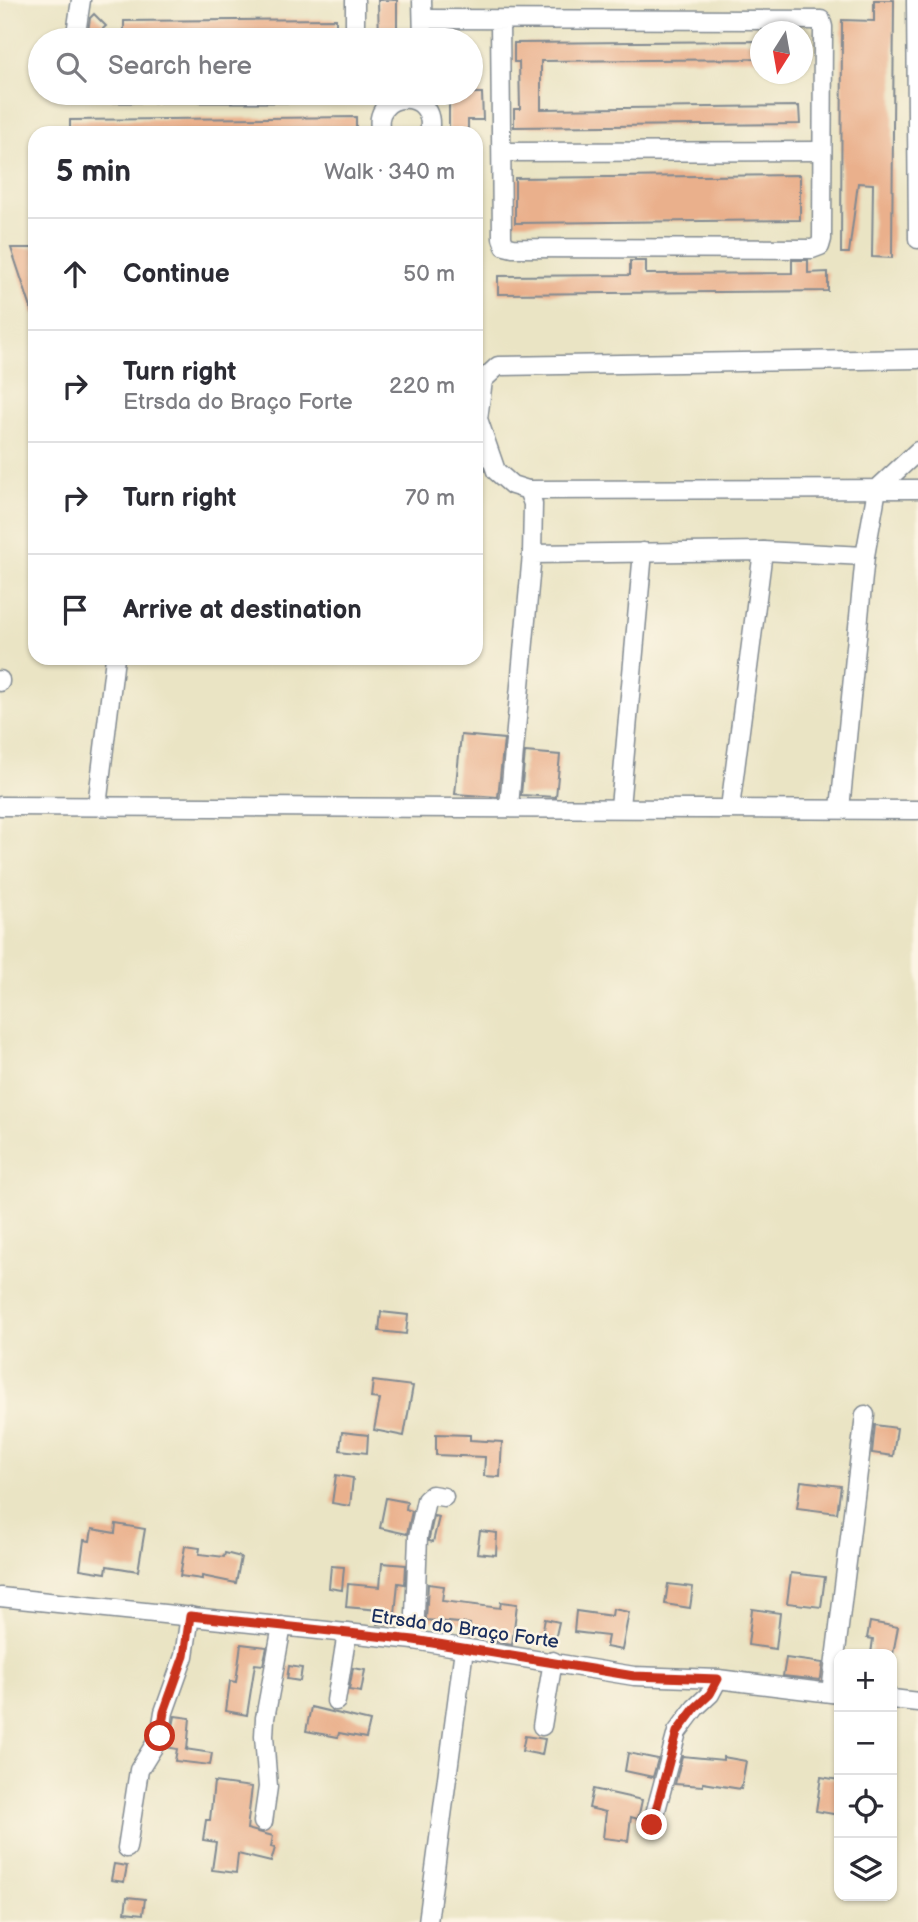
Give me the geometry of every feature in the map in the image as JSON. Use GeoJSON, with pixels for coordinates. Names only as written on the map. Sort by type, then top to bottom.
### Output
{"type":"FeatureCollection","features":[{"type":"Feature","properties":{"kind":"street"},"geometry":{"type":"LineString","coordinates":[[77,28],[81,0]]}},
{"type":"Feature","properties":{"kind":"street"},"geometry":{"type":"LineString","coordinates":[[355,0],[355,28]]}},
{"type":"Feature","properties":{"kind":"street"},"geometry":{"type":"LineString","coordinates":[[422,0],[423,28]]}},
{"type":"Feature","properties":{"kind":"street"},"geometry":{"type":"LineString","coordinates":[[916,0],[918,240]]}},
{"type":"Feature","properties":{"kind":"street"},"geometry":{"type":"LineString","coordinates":[[423,19],[821,20],[820,246],[812,249],[505,246],[502,238],[500,20]]}},
{"type":"Feature","properties":{"kind":"street"},"geometry":{"type":"LineString","coordinates":[[380,126],[381,113],[389,105]]}},
{"type":"Feature","properties":{"kind":"street"},"geometry":{"type":"LineString","coordinates":[[426,105],[430,126]]}},
{"type":"Feature","properties":{"kind":"street"},"geometry":{"type":"LineString","coordinates":[[502,152],[822,151]]}},
{"type":"Feature","properties":{"kind":"street"},"geometry":{"type":"LineString","coordinates":[[483,380],[498,366],[918,359]]}},
{"type":"Feature","properties":{"kind":"street"},"geometry":{"type":"LineString","coordinates":[[483,435],[496,471],[512,485],[528,490],[918,489]]}},
{"type":"Feature","properties":{"kind":"street"},"geometry":{"type":"LineString","coordinates":[[840,809],[865,556],[877,489],[918,451]]}},
{"type":"Feature","properties":{"kind":"street"},"geometry":{"type":"LineString","coordinates":[[509,806],[532,554],[533,504],[528,490]]}},
{"type":"Feature","properties":{"kind":"street"},"geometry":{"type":"LineString","coordinates":[[532,554],[763,551],[865,556]]}},
{"type":"Feature","properties":{"kind":"street"},"geometry":{"type":"LineString","coordinates":[[730,808],[763,551]]}},
{"type":"Feature","properties":{"kind":"street"},"geometry":{"type":"LineString","coordinates":[[620,807],[643,552]]}},
{"type":"Feature","properties":{"kind":"street"},"geometry":{"type":"LineString","coordinates":[[97,806],[114,665]]}},
{"type":"Feature","properties":{"kind":"street"},"geometry":{"type":"LineString","coordinates":[[0,806],[509,806],[918,810]]}},
{"type":"Feature","properties":{"kind":"street"},"geometry":{"type":"LineString","coordinates":[[840,1649],[865,1415]]}},
{"type":"Feature","properties":{"kind":"street"},"geometry":{"type":"LineString","coordinates":[[414,1640],[418,1537],[426,1500],[432,1495],[444,1497]]}},
{"type":"Feature","properties":{"kind":"street","name":"Etrsda do Braço Forte"},"geometry":{"type":"LineString","coordinates":[[0,1597],[414,1640],[634,1676],[718,1679],[834,1693]]}},
{"type":"Feature","properties":{"kind":"street"},"geometry":{"type":"LineString","coordinates":[[127,1848],[139,1770],[160,1736],[164,1712],[184,1656],[190,1616]]}},
{"type":"Feature","properties":{"kind":"street"},"geometry":{"type":"LineString","coordinates":[[263,1822],[268,1787],[265,1718],[282,1626]]}},
{"type":"Feature","properties":{"kind":"street"},"geometry":{"type":"LineString","coordinates":[[336,1701],[347,1633]]}},
{"type":"Feature","properties":{"kind":"street"},"geometry":{"type":"LineString","coordinates":[[428,1922],[464,1649]]}},
{"type":"Feature","properties":{"kind":"street"},"geometry":{"type":"LineString","coordinates":[[542,1726],[553,1661]]}},
{"type":"Feature","properties":{"kind":"street"},"geometry":{"type":"LineString","coordinates":[[652,1825],[677,1732],[695,1708],[710,1694],[718,1679]]}},
{"type":"Feature","properties":{"kind":"street"},"geometry":{"type":"LineString","coordinates":[[897,1700],[917,1702],[918,1683]]}},
{"type":"Feature","properties":{"kind":"building"},"geometry":{"type":"Polygon","coordinates":[[[378,0],[397,0],[397,28],[379,28],[378,0]]]}},
{"type":"Feature","properties":{"kind":"building"},"geometry":{"type":"Polygon","coordinates":[[[874,0],[894,0],[892,258],[872,257],[873,184],[858,183],[849,253],[841,253],[842,20],[874,21],[874,0]]]}},
{"type":"Feature","properties":{"kind":"building"},"geometry":{"type":"Polygon","coordinates":[[[94,14],[106,26],[88,28],[90,18],[94,14]]]}},
{"type":"Feature","properties":{"kind":"building"},"geometry":{"type":"Polygon","coordinates":[[[336,19],[336,28],[124,28],[124,21],[336,19]]]}},
{"type":"Feature","properties":{"kind":"building"},"geometry":{"type":"Polygon","coordinates":[[[750,41],[750,59],[541,61],[541,109],[799,106],[800,124],[514,127],[514,109],[520,109],[519,62],[514,62],[514,43],[750,41]]]}},
{"type":"Feature","properties":{"kind":"building"},"geometry":{"type":"Polygon","coordinates":[[[449,105],[482,105],[483,120],[468,120],[468,126],[449,126],[449,105]]]}},
{"type":"Feature","properties":{"kind":"building"},"geometry":{"type":"Polygon","coordinates":[[[356,117],[356,126],[70,126],[70,120],[356,117]]]}},
{"type":"Feature","properties":{"kind":"building"},"geometry":{"type":"Polygon","coordinates":[[[800,175],[800,220],[515,223],[515,178],[800,175]]]}},
{"type":"Feature","properties":{"kind":"building"},"geometry":{"type":"Polygon","coordinates":[[[11,248],[28,248],[28,299],[11,248]]]}},
{"type":"Feature","properties":{"kind":"building"},"geometry":{"type":"Polygon","coordinates":[[[792,260],[808,260],[808,273],[828,272],[828,291],[498,294],[498,276],[630,275],[630,261],[646,261],[646,274],[792,273],[792,260]]]}},
{"type":"Feature","properties":{"kind":"building"},"geometry":{"type":"Polygon","coordinates":[[[461,735],[504,739],[498,797],[455,794],[461,735]]]}},
{"type":"Feature","properties":{"kind":"building"},"geometry":{"type":"Polygon","coordinates":[[[525,752],[560,755],[556,797],[521,795],[525,752]]]}},
{"type":"Feature","properties":{"kind":"building"},"geometry":{"type":"Polygon","coordinates":[[[381,1312],[408,1315],[406,1334],[379,1331],[381,1312]]]}},
{"type":"Feature","properties":{"kind":"building"},"geometry":{"type":"Polygon","coordinates":[[[373,1381],[413,1386],[404,1436],[374,1430],[380,1399],[371,1398],[373,1381]]]}},
{"type":"Feature","properties":{"kind":"building"},"geometry":{"type":"Polygon","coordinates":[[[875,1425],[897,1428],[893,1456],[872,1453],[875,1425]]]}},
{"type":"Feature","properties":{"kind":"building"},"geometry":{"type":"Polygon","coordinates":[[[342,1432],[368,1435],[367,1453],[340,1450],[342,1432]]]}},
{"type":"Feature","properties":{"kind":"building"},"geometry":{"type":"Polygon","coordinates":[[[436,1434],[470,1435],[470,1440],[502,1442],[500,1477],[484,1476],[485,1457],[436,1455],[436,1434]]]}},
{"type":"Feature","properties":{"kind":"building"},"geometry":{"type":"Polygon","coordinates":[[[336,1475],[353,1478],[350,1506],[332,1503],[336,1475]]]}},
{"type":"Feature","properties":{"kind":"building"},"geometry":{"type":"Polygon","coordinates":[[[801,1481],[841,1486],[837,1513],[797,1508],[801,1481]]]}},
{"type":"Feature","properties":{"kind":"building"},"geometry":{"type":"Polygon","coordinates":[[[386,1498],[407,1502],[406,1509],[412,1511],[407,1534],[380,1528],[386,1498]]]}},
{"type":"Feature","properties":{"kind":"building"},"geometry":{"type":"Polygon","coordinates":[[[434,1516],[439,1517],[433,1542],[429,1541],[429,1538],[434,1516]]]}},
{"type":"Feature","properties":{"kind":"building"},"geometry":{"type":"Polygon","coordinates":[[[116,1524],[145,1529],[138,1571],[107,1566],[106,1573],[80,1569],[84,1540],[90,1541],[92,1529],[115,1533],[116,1524]]]}},
{"type":"Feature","properties":{"kind":"building"},"geometry":{"type":"Polygon","coordinates":[[[480,1531],[497,1533],[496,1555],[477,1553],[480,1531]]]}},
{"type":"Feature","properties":{"kind":"building"},"geometry":{"type":"Polygon","coordinates":[[[185,1546],[200,1548],[199,1554],[224,1557],[225,1553],[241,1557],[236,1583],[202,1576],[202,1579],[180,1576],[185,1546]]]}},
{"type":"Feature","properties":{"kind":"building"},"geometry":{"type":"Polygon","coordinates":[[[382,1563],[406,1565],[405,1584],[398,1583],[394,1625],[377,1624],[379,1610],[346,1607],[348,1584],[380,1587],[382,1563]]]}},
{"type":"Feature","properties":{"kind":"building"},"geometry":{"type":"Polygon","coordinates":[[[331,1566],[344,1567],[342,1590],[329,1588],[331,1566]]]}},
{"type":"Feature","properties":{"kind":"building"},"geometry":{"type":"Polygon","coordinates":[[[791,1573],[825,1577],[821,1607],[787,1603],[791,1573]]]}},
{"type":"Feature","properties":{"kind":"building"},"geometry":{"type":"Polygon","coordinates":[[[428,1584],[444,1586],[442,1601],[500,1608],[501,1602],[517,1604],[512,1645],[496,1642],[497,1633],[470,1630],[470,1624],[426,1620],[428,1584]]]}},
{"type":"Feature","properties":{"kind":"building"},"geometry":{"type":"Polygon","coordinates":[[[668,1584],[693,1587],[690,1608],[665,1604],[668,1584]]]}},
{"type":"Feature","properties":{"kind":"building"},"geometry":{"type":"Polygon","coordinates":[[[613,1609],[629,1612],[622,1650],[606,1647],[608,1636],[574,1632],[576,1611],[612,1616],[613,1609]]]}},
{"type":"Feature","properties":{"kind":"building"},"geometry":{"type":"Polygon","coordinates":[[[752,1609],[780,1613],[776,1649],[748,1645],[752,1609]]]}},
{"type":"Feature","properties":{"kind":"building"},"geometry":{"type":"Polygon","coordinates":[[[545,1619],[559,1622],[555,1640],[541,1638],[545,1619]]]}},
{"type":"Feature","properties":{"kind":"building"},"geometry":{"type":"Polygon","coordinates":[[[870,1622],[898,1627],[894,1649],[872,1649],[873,1639],[867,1638],[870,1622]]]}},
{"type":"Feature","properties":{"kind":"building"},"geometry":{"type":"Polygon","coordinates":[[[241,1644],[267,1647],[263,1665],[255,1664],[247,1715],[226,1711],[230,1681],[236,1682],[241,1644]]]}},
{"type":"Feature","properties":{"kind":"building"},"geometry":{"type":"Polygon","coordinates":[[[786,1658],[823,1663],[820,1680],[783,1676],[786,1658]]]}},
{"type":"Feature","properties":{"kind":"building"},"geometry":{"type":"Polygon","coordinates":[[[289,1666],[302,1668],[300,1681],[287,1679],[289,1666]]]}},
{"type":"Feature","properties":{"kind":"building"},"geometry":{"type":"Polygon","coordinates":[[[353,1668],[365,1670],[361,1692],[349,1690],[353,1668]]]}},
{"type":"Feature","properties":{"kind":"building"},"geometry":{"type":"Polygon","coordinates":[[[311,1707],[370,1721],[366,1738],[339,1733],[338,1737],[306,1731],[311,1707]]]}},
{"type":"Feature","properties":{"kind":"building"},"geometry":{"type":"Polygon","coordinates":[[[175,1716],[190,1718],[187,1749],[212,1753],[210,1765],[175,1761],[177,1749],[166,1747],[171,1738],[175,1716]]]}},
{"type":"Feature","properties":{"kind":"building"},"geometry":{"type":"Polygon","coordinates":[[[525,1736],[545,1739],[542,1755],[522,1751],[525,1736]]]}},
{"type":"Feature","properties":{"kind":"building"},"geometry":{"type":"Polygon","coordinates":[[[628,1753],[658,1759],[653,1777],[625,1771],[628,1753]]]}},
{"type":"Feature","properties":{"kind":"building"},"geometry":{"type":"Polygon","coordinates":[[[682,1756],[723,1760],[723,1757],[746,1761],[741,1789],[703,1783],[703,1786],[675,1784],[682,1756]]]}},
{"type":"Feature","properties":{"kind":"building"},"geometry":{"type":"Polygon","coordinates":[[[821,1777],[834,1779],[834,1814],[816,1811],[821,1777]]]}},
{"type":"Feature","properties":{"kind":"building"},"geometry":{"type":"Polygon","coordinates":[[[214,1782],[252,1787],[247,1829],[273,1836],[271,1847],[275,1848],[271,1862],[238,1854],[236,1873],[212,1870],[216,1842],[203,1840],[206,1820],[210,1820],[214,1782]]]}},
{"type":"Feature","properties":{"kind":"building"},"geometry":{"type":"Polygon","coordinates":[[[593,1789],[642,1800],[638,1819],[631,1817],[628,1841],[603,1838],[606,1812],[589,1808],[593,1789]]]}},
{"type":"Feature","properties":{"kind":"building"},"geometry":{"type":"Polygon","coordinates":[[[114,1864],[127,1866],[124,1882],[111,1880],[114,1864]]]}},
{"type":"Feature","properties":{"kind":"building"},"geometry":{"type":"Polygon","coordinates":[[[127,1897],[145,1899],[143,1914],[125,1912],[127,1897]]]}},
{"type":"Feature","properties":{"kind":"route"},"geometry":{"type":"LineString","coordinates":[[160,1736],[164,1712],[184,1656],[190,1616],[414,1640],[634,1676],[718,1679],[710,1694],[695,1708],[677,1732],[652,1825]]}}]}
